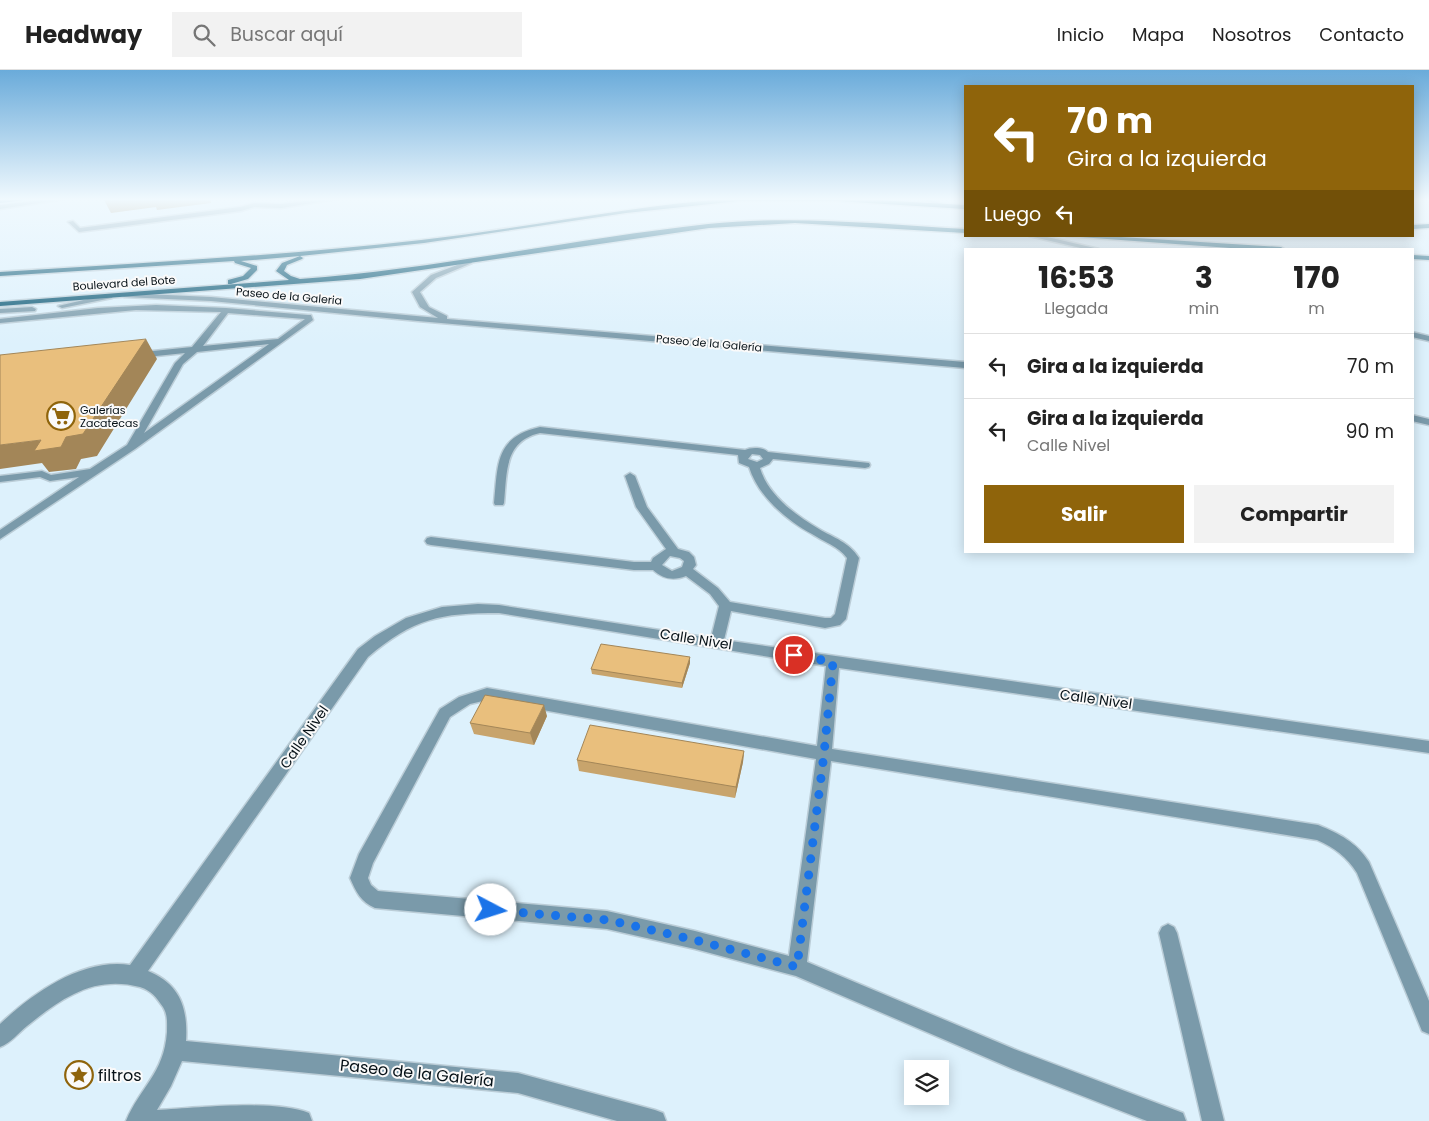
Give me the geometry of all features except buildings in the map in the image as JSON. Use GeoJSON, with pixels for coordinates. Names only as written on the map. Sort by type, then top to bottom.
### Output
{"type":"FeatureCollection","features":[{"type":"Feature","properties":{"kind":"main road","name":"Boulevard del Bote"},"geometry":{"type":"LineString","coordinates":[[0,274],[327,252],[371,247]]}},
{"type":"Feature","properties":{"kind":"main road","name":"Boulevard del Bote"},"geometry":{"type":"LineString","coordinates":[[0,304],[360,277],[569,247]]}},
{"type":"Feature","properties":{"kind":"main road"},"geometry":{"type":"LineString","coordinates":[[1249,247],[1265,248]]}},
{"type":"Feature","properties":{"kind":"main road"},"geometry":{"type":"LineString","coordinates":[[309,280],[289,278],[282,274],[281,268],[298,258],[327,252]]}},
{"type":"Feature","properties":{"kind":"main road"},"geometry":{"type":"LineString","coordinates":[[1414,257],[1429,258]]}},
{"type":"Feature","properties":{"kind":"main road"},"geometry":{"type":"LineString","coordinates":[[180,261],[240,262],[255,267],[252,274],[239,280],[196,289]]}},
{"type":"Feature","properties":{"kind":"street"},"geometry":{"type":"LineString","coordinates":[[453,322],[424,308],[418,302],[416,292],[421,285],[434,276],[470,262]]}},
{"type":"Feature","properties":{"kind":"street","name":"Paseo de la Galeria"},"geometry":{"type":"LineString","coordinates":[[121,295],[211,300],[453,322]]}},
{"type":"Feature","properties":{"kind":"street"},"geometry":{"type":"LineString","coordinates":[[0,311],[51,308],[109,296]]}},
{"type":"Feature","properties":{"kind":"street"},"geometry":{"type":"LineString","coordinates":[[0,321],[89,310],[132,308],[226,310],[308,317],[309,320],[131,447],[0,535]]}},
{"type":"Feature","properties":{"kind":"street"},"geometry":{"type":"LineString","coordinates":[[131,447],[179,363],[190,351],[200,344],[226,310]]}},
{"type":"Feature","properties":{"kind":"street","name":"Paseo de la Galería"},"geometry":{"type":"LineString","coordinates":[[453,322],[964,365]]}},
{"type":"Feature","properties":{"kind":"street"},"geometry":{"type":"LineString","coordinates":[[1414,335],[1429,339]]}},
{"type":"Feature","properties":{"kind":"street"},"geometry":{"type":"LineString","coordinates":[[128,356],[280,341]]}},
{"type":"Feature","properties":{"kind":"street"},"geometry":{"type":"LineString","coordinates":[[1414,418],[1429,422]]}},
{"type":"Feature","properties":{"kind":"street"},"geometry":{"type":"LineString","coordinates":[[499,502],[506,454],[517,436],[540,430],[745,453],[757,451],[767,455],[865,464]]}},
{"type":"Feature","properties":{"kind":"street"},"geometry":{"type":"LineString","coordinates":[[745,453],[742,457],[743,460],[754,465],[766,462],[768,459],[767,455]]}},
{"type":"Feature","properties":{"kind":"street"},"geometry":{"type":"LineString","coordinates":[[687,571],[714,591],[726,605],[748,612],[825,623],[835,622],[841,616],[853,567],[853,558],[850,552],[790,513],[758,481],[754,465]]}},
{"type":"Feature","properties":{"kind":"street"},"geometry":{"type":"LineString","coordinates":[[0,485],[93,472]]}},
{"type":"Feature","properties":{"kind":"street"},"geometry":{"type":"LineString","coordinates":[[0,479],[42,474],[50,478]]}},
{"type":"Feature","properties":{"kind":"street"},"geometry":{"type":"LineString","coordinates":[[630,476],[642,507],[674,552]]}},
{"type":"Feature","properties":{"kind":"street"},"geometry":{"type":"LineString","coordinates":[[431,541],[634,566],[656,566]]}},
{"type":"Feature","properties":{"kind":"street"},"geometry":{"type":"LineString","coordinates":[[674,552],[688,556],[691,561],[691,566],[687,571],[679,575],[669,575],[661,572],[656,566],[660,556],[674,552]]}},
{"type":"Feature","properties":{"kind":"street"},"geometry":{"type":"LineString","coordinates":[[717,642],[726,605]]}},
{"type":"Feature","properties":{"kind":"street","name":"Calle Nivel"},"geometry":{"type":"LineString","coordinates":[[135,974],[363,653],[382,636],[401,625],[444,610],[499,609],[717,642],[833,662],[1429,747]]}},
{"type":"Feature","properties":{"kind":"street"},"geometry":{"type":"LineString","coordinates":[[797,967],[824,754],[833,662]]}},
{"type":"Feature","properties":{"kind":"street"},"geometry":{"type":"LineString","coordinates":[[1175,1121],[1013,1059],[797,967],[695,940],[608,920],[375,899],[364,890],[359,878],[365,860],[444,713],[471,696],[487,694],[824,754],[1318,833],[1337,840],[1353,851],[1364,868],[1429,1024]]}},
{"type":"Feature","properties":{"kind":"street"},"geometry":{"type":"LineString","coordinates":[[1168,932],[1213,1121]]}},
{"type":"Feature","properties":{"kind":"street"},"geometry":{"type":"LineString","coordinates":[[0,1037],[20,1018],[50,996],[80,981],[109,974],[135,974],[162,987],[176,1013],[175,1050],[161,1085],[137,1121]]}},
{"type":"Feature","properties":{"kind":"street","name":"Paseo de la Galería"},"geometry":{"type":"LineString","coordinates":[[175,1050],[518,1083],[655,1121]]}},
{"type":"Feature","properties":{"kind":"street"},"geometry":{"type":"LineString","coordinates":[[145,1121],[253,1116],[301,1121]]}},
{"type":"Feature","properties":{"kind":"place","name":"Galerías Zacatecas"},"geometry":{"type":"Point","coordinates":[61,416]}},
{"type":"Feature","properties":{"kind":"place","name":"filtros"},"geometry":{"type":"Point","coordinates":[79,1075]}},
{"type":"Feature","properties":{"kind":"route"},"geometry":{"type":"LineString","coordinates":[[491,910],[608,920],[695,940],[797,967],[824,754],[833,662],[794,655]]}}]}
